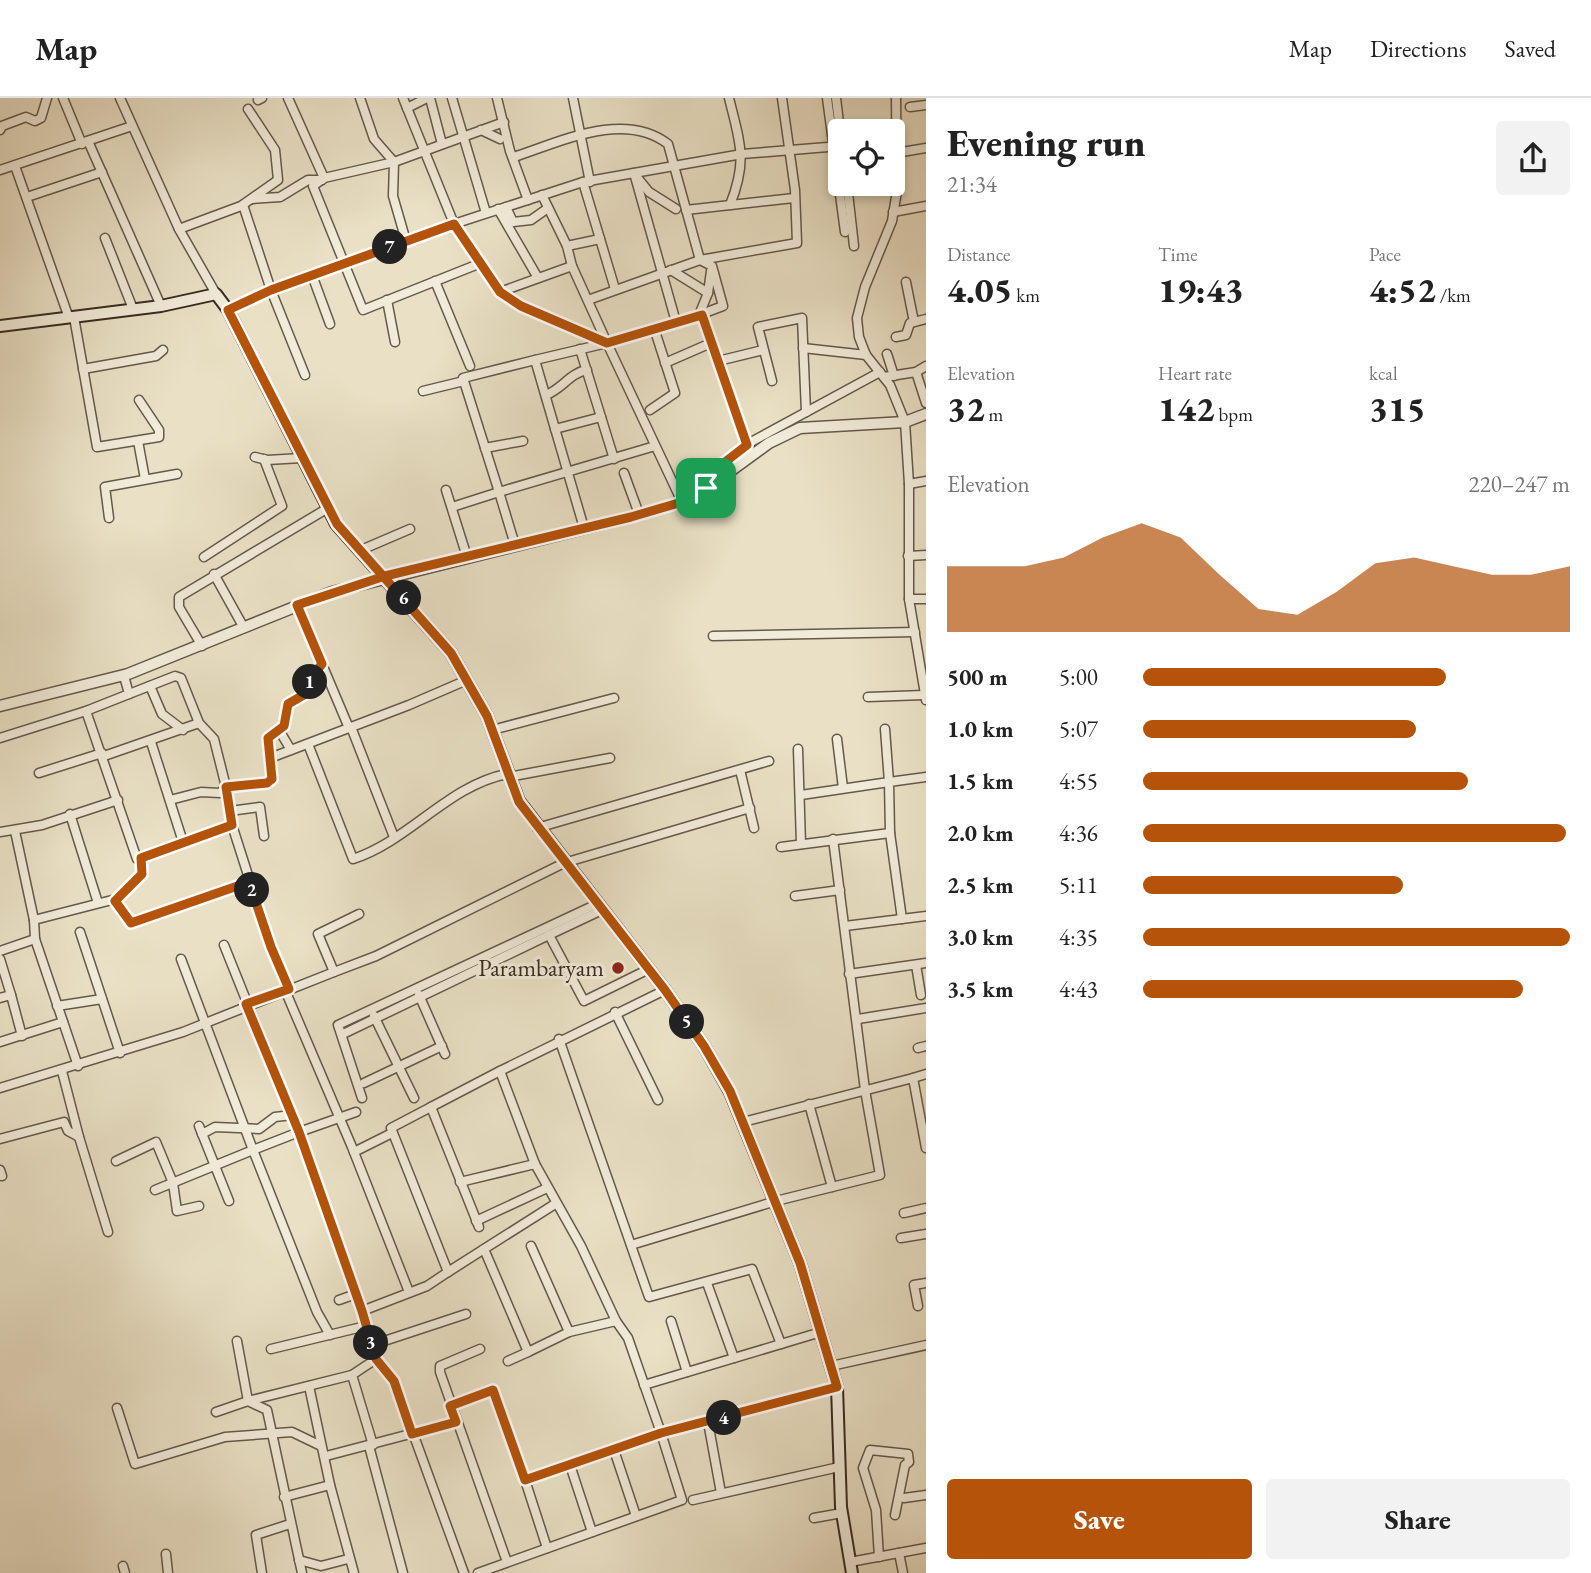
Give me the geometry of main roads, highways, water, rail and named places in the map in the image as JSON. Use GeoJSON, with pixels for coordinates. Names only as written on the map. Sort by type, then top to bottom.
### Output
{"type":"FeatureCollection","features":[{"type":"Feature","properties":{"kind":"main road"},"geometry":{"type":"LineString","coordinates":[[0,327],[161,306],[216,294],[228,310],[337,524],[434,631],[467,680],[492,730],[519,802],[665,990],[704,1046],[743,1122],[776,1201],[837,1387],[842,1513],[851,1568]]}},
{"type":"Feature","properties":{"kind":"place","name":"Parambaryam"},"geometry":{"type":"Point","coordinates":[618,968]}}]}
